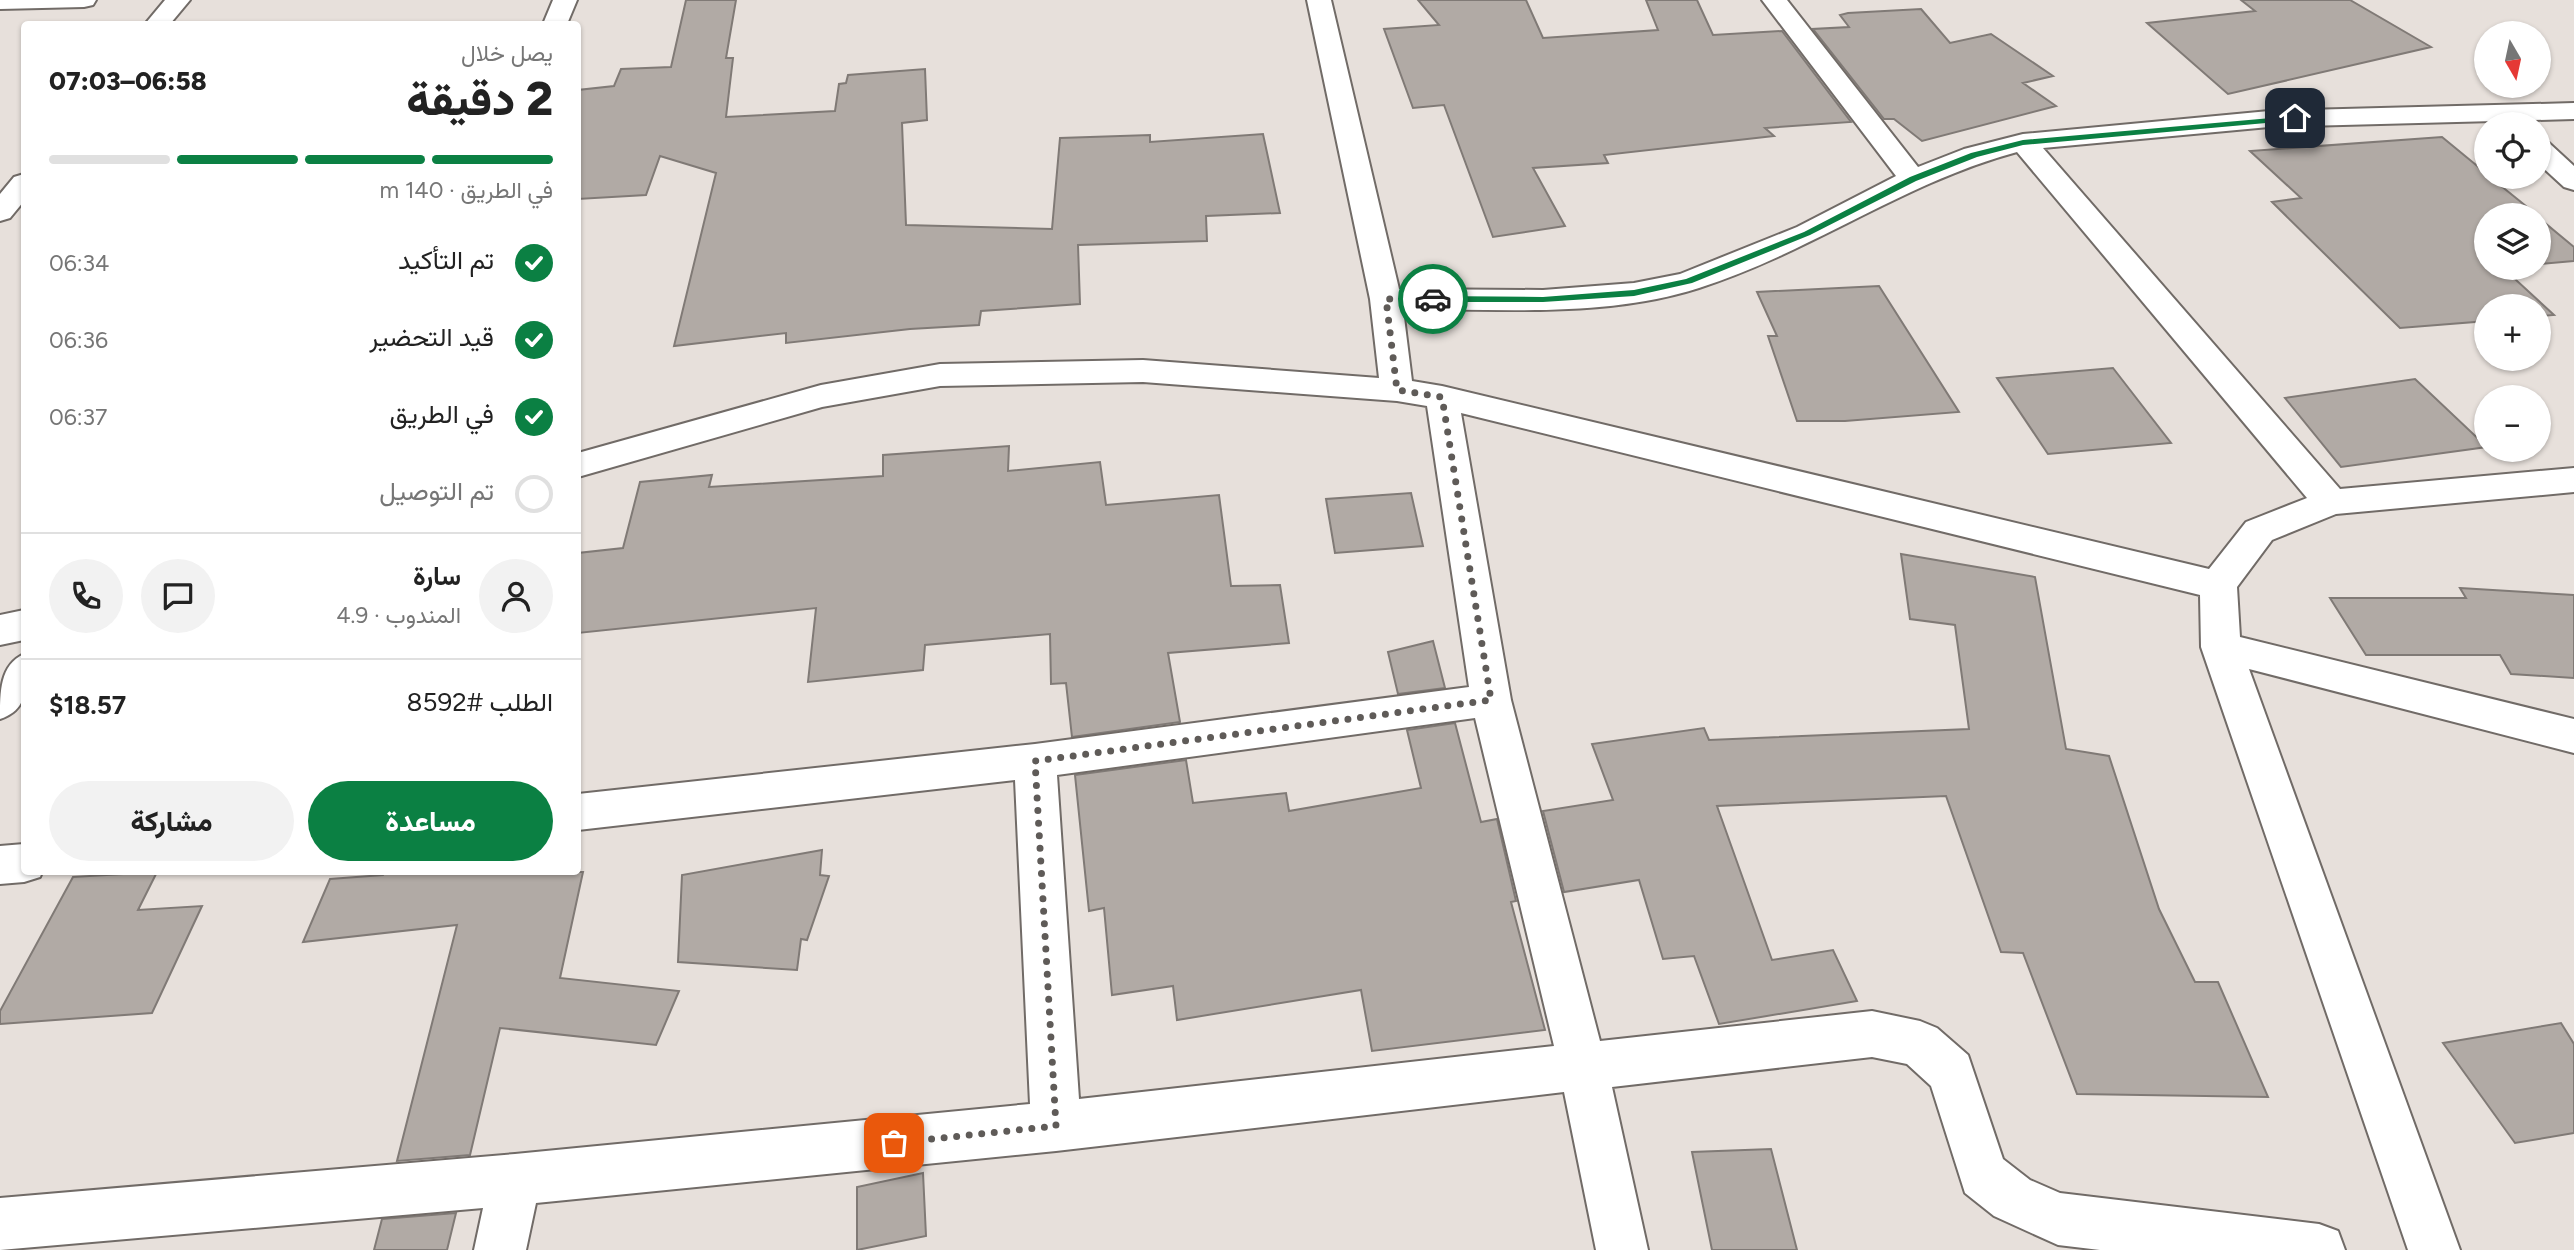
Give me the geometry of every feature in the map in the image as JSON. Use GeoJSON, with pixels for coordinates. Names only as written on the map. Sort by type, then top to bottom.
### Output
{"type":"FeatureCollection","features":[{"type":"Feature","properties":{"kind":"street"},"geometry":{"type":"LineString","coordinates":[[0,2],[85,0]]}},
{"type":"Feature","properties":{"kind":"street"},"geometry":{"type":"LineString","coordinates":[[160,21],[178,0]]}},
{"type":"Feature","properties":{"kind":"street"},"geometry":{"type":"LineString","coordinates":[[556,21],[565,0]]}},
{"type":"Feature","properties":{"kind":"street"},"geometry":{"type":"LineString","coordinates":[[1319,0],[1386,299],[1397,390]]}},
{"type":"Feature","properties":{"kind":"street"},"geometry":{"type":"LineString","coordinates":[[1774,0],[1913,179]]}},
{"type":"Feature","properties":{"kind":"street"},"geometry":{"type":"LineString","coordinates":[[2551,114],[2574,111]]}},
{"type":"Feature","properties":{"kind":"street"},"geometry":{"type":"LineString","coordinates":[[1386,299],[1543,300],[1634,293],[1689,281],[1807,233],[1913,179],[1974,155],[2023,142],[2269,119],[2474,119]]}},
{"type":"Feature","properties":{"kind":"street"},"geometry":{"type":"LineString","coordinates":[[2023,142],[2331,502]]}},
{"type":"Feature","properties":{"kind":"street"},"geometry":{"type":"LineString","coordinates":[[2551,160],[2574,181]]}},
{"type":"Feature","properties":{"kind":"street"},"geometry":{"type":"LineString","coordinates":[[0,212],[21,187]]}},
{"type":"Feature","properties":{"kind":"street"},"geometry":{"type":"LineString","coordinates":[[581,464],[821,396],[940,375],[1143,371],[1397,390],[1442,397],[2218,585]]}},
{"type":"Feature","properties":{"kind":"street"},"geometry":{"type":"LineString","coordinates":[[1442,397],[1491,700],[1583,1068],[1622,1250]]}},
{"type":"Feature","properties":{"kind":"street"},"geometry":{"type":"LineString","coordinates":[[2434,1250],[2221,647],[2218,585],[2259,531],[2331,502],[2574,480]]}},
{"type":"Feature","properties":{"kind":"street"},"geometry":{"type":"LineString","coordinates":[[0,631],[21,626]]}},
{"type":"Feature","properties":{"kind":"street"},"geometry":{"type":"LineString","coordinates":[[2221,647],[2574,736]]}},
{"type":"Feature","properties":{"kind":"street"},"geometry":{"type":"LineString","coordinates":[[0,703],[21,674]]}},
{"type":"Feature","properties":{"kind":"street"},"geometry":{"type":"LineString","coordinates":[[581,812],[1035,761],[1491,700]]}},
{"type":"Feature","properties":{"kind":"street"},"geometry":{"type":"LineString","coordinates":[[1035,761],[1056,1126]]}},
{"type":"Feature","properties":{"kind":"street"},"geometry":{"type":"LineString","coordinates":[[0,865],[21,863]]}},
{"type":"Feature","properties":{"kind":"street"},"geometry":{"type":"LineString","coordinates":[[0,1224],[515,1180],[1056,1126],[1872,1034],[1920,1044],[1951,1072],[1983,1175],[2012,1198],[2058,1219],[2319,1250]]}},
{"type":"Feature","properties":{"kind":"street"},"geometry":{"type":"LineString","coordinates":[[500,1250],[515,1180]]}},
{"type":"Feature","properties":{"kind":"building"},"geometry":{"type":"Polygon","coordinates":[[[686,0],[736,0],[726,58],[733,58],[726,117],[835,111],[839,84],[846,83],[848,75],[925,69],[927,120],[902,123],[906,225],[1052,229],[1060,138],[1150,135],[1150,142],[1263,134],[1280,213],[1206,216],[1207,241],[1078,245],[1080,304],[981,311],[979,325],[910,329],[786,343],[786,333],[674,346],[716,173],[660,156],[646,195],[581,199],[581,90],[614,86],[621,69],[671,67],[686,0]]]}},
{"type":"Feature","properties":{"kind":"building"},"geometry":{"type":"Polygon","coordinates":[[[1418,0],[1526,0],[1543,38],[1658,30],[1646,0],[1697,0],[1713,35],[1782,31],[1851,122],[1765,128],[1774,136],[1604,155],[1608,163],[1533,168],[1565,226],[1493,237],[1444,105],[1413,108],[1384,29],[1439,25],[1418,0]]]}},
{"type":"Feature","properties":{"kind":"building"},"geometry":{"type":"Polygon","coordinates":[[[2241,0],[2350,0],[2431,47],[2228,94],[2147,23],[2255,11],[2241,0]]]}},
{"type":"Feature","properties":{"kind":"building"},"geometry":{"type":"Polygon","coordinates":[[[1921,9],[1950,43],[1991,34],[2053,76],[2023,83],[2056,106],[1922,141],[1894,119],[1884,119],[1813,29],[1849,27],[1840,15],[1848,13],[1921,9]]]}},
{"type":"Feature","properties":{"kind":"building"},"geometry":{"type":"Polygon","coordinates":[[[2442,137],[2474,163],[2474,189],[2505,189],[2522,203],[2474,203],[2474,280],[2516,280],[2531,294],[2474,294],[2474,322],[2400,328],[2272,202],[2301,198],[2250,151],[2442,137]]]}},
{"type":"Feature","properties":{"kind":"building"},"geometry":{"type":"Polygon","coordinates":[[[2551,228],[2574,247],[2574,261],[2551,263],[2551,228]]]}},
{"type":"Feature","properties":{"kind":"building"},"geometry":{"type":"Polygon","coordinates":[[[1879,286],[1959,412],[1845,421],[1797,421],[1768,336],[1777,336],[1757,292],[1879,286]]]}},
{"type":"Feature","properties":{"kind":"building"},"geometry":{"type":"Polygon","coordinates":[[[2113,368],[2171,443],[2048,454],[1997,378],[2113,368]]]}},
{"type":"Feature","properties":{"kind":"building"},"geometry":{"type":"Polygon","coordinates":[[[2415,379],[2474,435],[2474,449],[2341,467],[2285,398],[2415,379]]]}},
{"type":"Feature","properties":{"kind":"building"},"geometry":{"type":"Polygon","coordinates":[[[1009,446],[1008,471],[1100,462],[1106,505],[1219,495],[1231,586],[1280,585],[1289,643],[1168,653],[1180,722],[1072,737],[1066,683],[1051,684],[1050,634],[925,645],[923,670],[808,682],[816,608],[581,633],[581,553],[623,548],[640,482],[712,475],[709,487],[883,476],[883,455],[1009,446]]]}},
{"type":"Feature","properties":{"kind":"building"},"geometry":{"type":"Polygon","coordinates":[[[1411,493],[1423,546],[1335,553],[1326,499],[1411,493]]]}},
{"type":"Feature","properties":{"kind":"building"},"geometry":{"type":"Polygon","coordinates":[[[1901,554],[2035,577],[2066,749],[2109,756],[2159,909],[2195,982],[2218,982],[2268,1097],[2077,1094],[2023,953],[2001,952],[1946,796],[1717,806],[1772,960],[1833,950],[1857,1001],[1719,1024],[1694,956],[1663,959],[1639,880],[1564,892],[1543,811],[1613,800],[1592,744],[1704,728],[1709,740],[1969,729],[1955,625],[1910,619],[1901,554]]]}},
{"type":"Feature","properties":{"kind":"building"},"geometry":{"type":"Polygon","coordinates":[[[2460,588],[2574,595],[2574,678],[2511,674],[2500,655],[2366,655],[2330,598],[2466,598],[2460,588]]]}},
{"type":"Feature","properties":{"kind":"building"},"geometry":{"type":"Polygon","coordinates":[[[1433,641],[1445,688],[1398,694],[1388,652],[1433,641]]]}},
{"type":"Feature","properties":{"kind":"building"},"geometry":{"type":"Polygon","coordinates":[[[1455,723],[1481,822],[1497,819],[1516,901],[1511,902],[1545,1030],[1372,1051],[1361,990],[1177,1020],[1173,986],[1112,995],[1104,908],[1089,911],[1075,775],[1186,760],[1193,803],[1286,793],[1289,811],[1421,788],[1407,730],[1455,723]]]}},
{"type":"Feature","properties":{"kind":"building"},"geometry":{"type":"Polygon","coordinates":[[[822,850],[820,875],[829,876],[807,940],[801,939],[797,970],[678,962],[682,875],[822,850]]]}},
{"type":"Feature","properties":{"kind":"building"},"geometry":{"type":"Polygon","coordinates":[[[583,872],[560,978],[679,991],[656,1045],[500,1028],[470,1155],[397,1161],[457,925],[303,942],[330,879],[383,875],[581,875],[583,872]]]}},
{"type":"Feature","properties":{"kind":"building"},"geometry":{"type":"Polygon","coordinates":[[[156,875],[138,910],[202,906],[152,1013],[0,1024],[0,1011],[73,877],[156,875]]]}},
{"type":"Feature","properties":{"kind":"building"},"geometry":{"type":"Polygon","coordinates":[[[2561,1023],[2574,1044],[2574,1133],[2515,1143],[2443,1043],[2561,1023]]]}},
{"type":"Feature","properties":{"kind":"building"},"geometry":{"type":"Polygon","coordinates":[[[1771,1149],[1797,1250],[1712,1250],[1692,1152],[1771,1149]]]}},
{"type":"Feature","properties":{"kind":"building"},"geometry":{"type":"Polygon","coordinates":[[[923,1173],[926,1236],[857,1250],[857,1187],[923,1173]]]}},
{"type":"Feature","properties":{"kind":"building"},"geometry":{"type":"Polygon","coordinates":[[[456,1213],[447,1250],[374,1250],[382,1219],[456,1213]]]}},
{"type":"Feature","properties":{"kind":"way so far"},"geometry":{"type":"LineString","coordinates":[[894,1143],[1056,1126],[1035,761],[1491,700],[1442,397],[1397,390],[1386,299],[1433,299]]}},
{"type":"Feature","properties":{"kind":"route"},"geometry":{"type":"LineString","coordinates":[[1433,299],[1543,300],[1634,293],[1689,281],[1807,233],[1913,179],[1974,155],[2023,142],[2295,118]]}}]}
